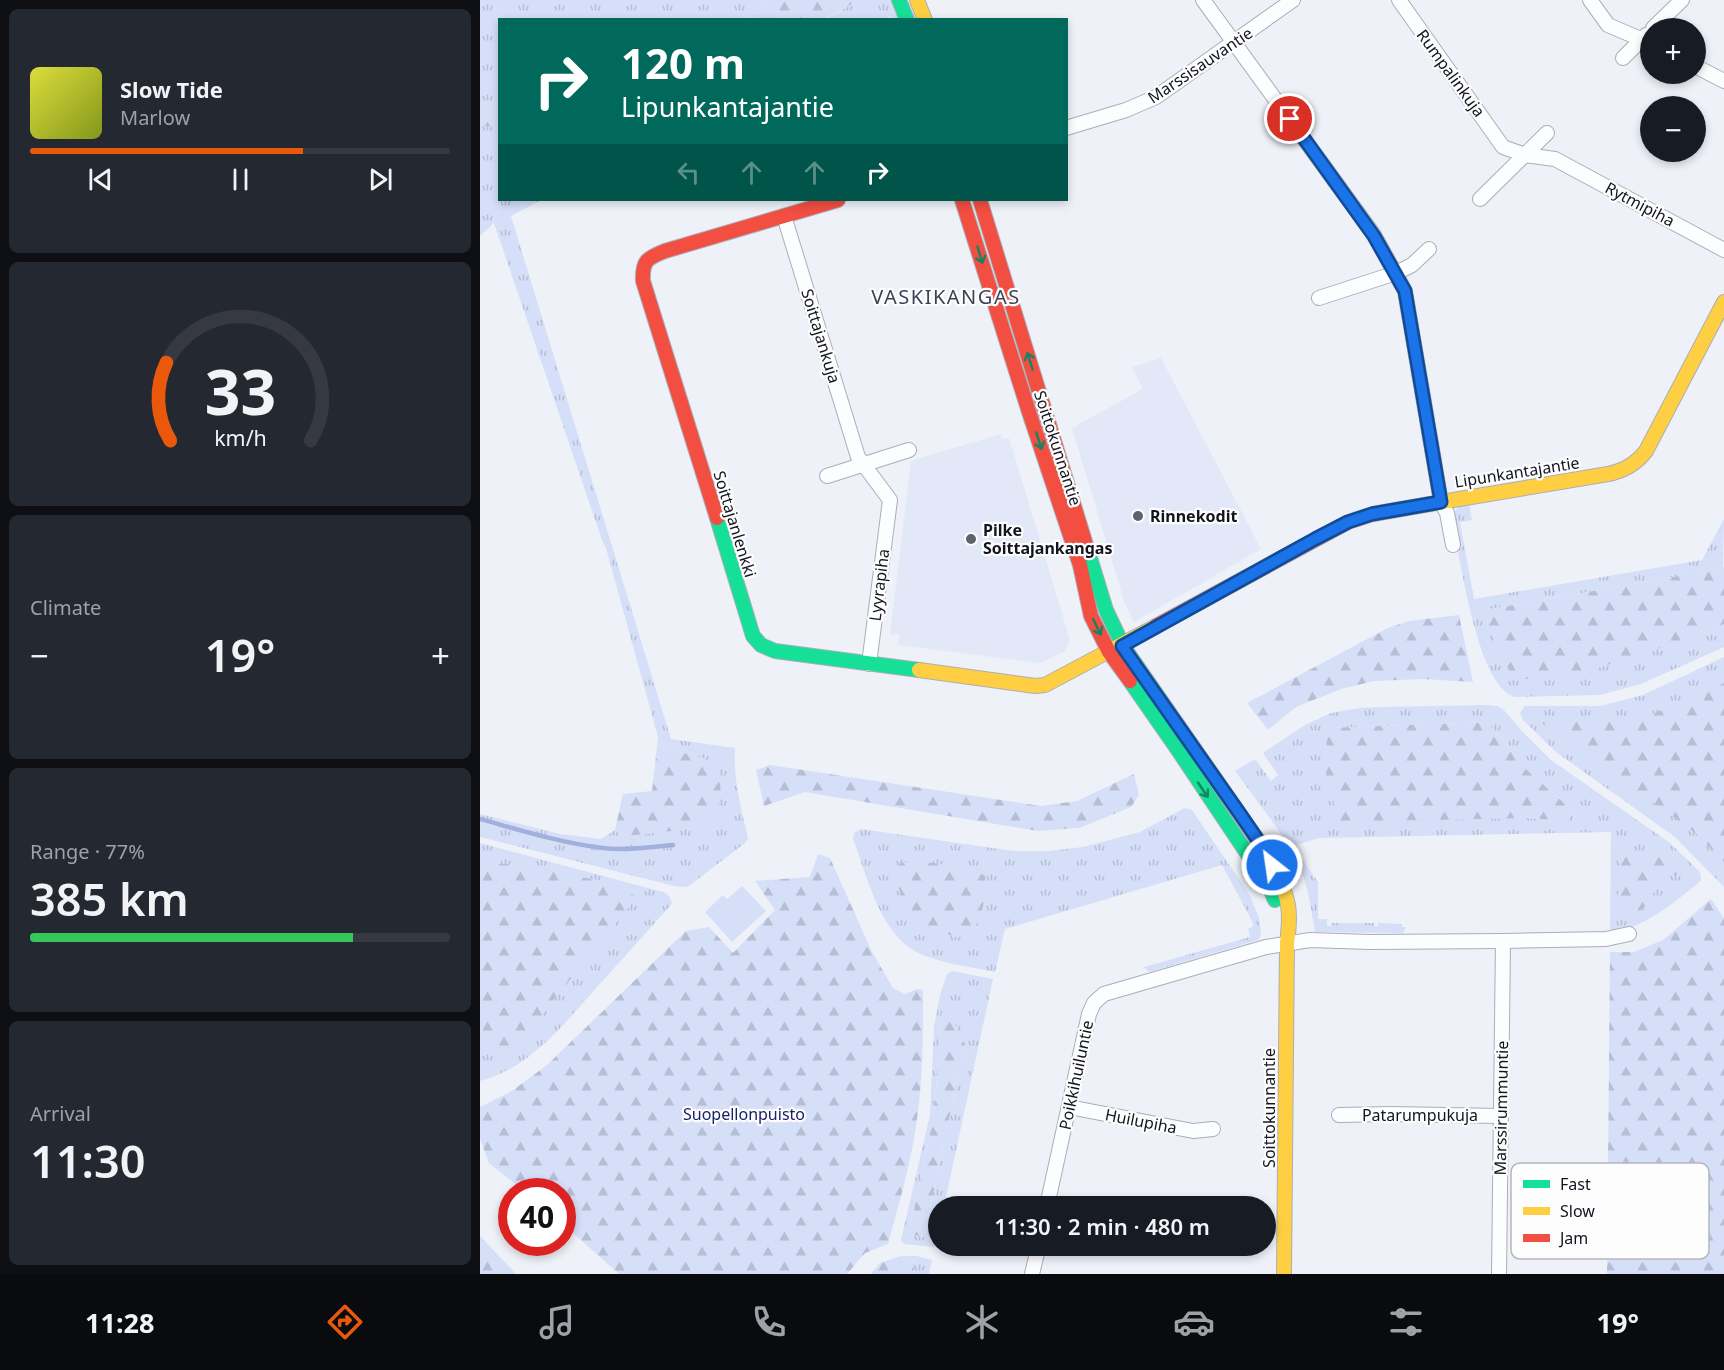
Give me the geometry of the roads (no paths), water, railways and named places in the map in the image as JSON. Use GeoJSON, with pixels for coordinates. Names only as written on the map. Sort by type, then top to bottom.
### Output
{"type":"FeatureCollection","features":[{"type":"Feature","properties":{"kind":"street"},"geometry":{"type":"LineString","coordinates":[[899,0],[906,18]]}},
{"type":"Feature","properties":{"kind":"street"},"geometry":{"type":"LineString","coordinates":[[917,0],[924,18]]}},
{"type":"Feature","properties":{"kind":"street"},"geometry":{"type":"LineString","coordinates":[[1203,0],[1374,236],[1405,291],[1441,502],[1447,513],[1453,545]]}},
{"type":"Feature","properties":{"kind":"street","name":"Marssisauvantie"},"geometry":{"type":"LineString","coordinates":[[1068,127],[1143,104],[1293,0]]}},
{"type":"Feature","properties":{"kind":"street","name":"Rumpalinkuja"},"geometry":{"type":"LineString","coordinates":[[1399,0],[1503,147]]}},
{"type":"Feature","properties":{"kind":"street"},"geometry":{"type":"LineString","coordinates":[[1590,0],[1608,25],[1640,36]]}},
{"type":"Feature","properties":{"kind":"street"},"geometry":{"type":"LineString","coordinates":[[1663,18],[1682,0]]}},
{"type":"Feature","properties":{"kind":"street"},"geometry":{"type":"LineString","coordinates":[[1623,58],[1640,44]]}},
{"type":"Feature","properties":{"kind":"street"},"geometry":{"type":"LineString","coordinates":[[1706,72],[1724,81]]}},
{"type":"Feature","properties":{"kind":"street"},"geometry":{"type":"LineString","coordinates":[[1479,199],[1547,133]]}},
{"type":"Feature","properties":{"kind":"street","name":"Rytmipiha"},"geometry":{"type":"LineString","coordinates":[[1503,147],[1525,154],[1555,159],[1724,250]]}},
{"type":"Feature","properties":{"kind":"street","name":"Soittajanlenkki"},"geometry":{"type":"LineString","coordinates":[[835,201],[650,256],[644,262],[642,270],[643,282],[753,636],[761,645],[775,651],[1035,686],[1055,681],[1109,652]]}},
{"type":"Feature","properties":{"kind":"street","name":"Soittokunnantie"},"geometry":{"type":"LineString","coordinates":[[962,201],[1080,565],[1091,616],[1109,652],[1269,886],[1277,904],[1287,943]]}},
{"type":"Feature","properties":{"kind":"street","name":"Soittokunnantie"},"geometry":{"type":"LineString","coordinates":[[980,201],[1106,610],[1122,646],[1264,849],[1287,899],[1290,917],[1287,943],[1284,1274]]}},
{"type":"Feature","properties":{"kind":"street","name":"Soittajankuja"},"geometry":{"type":"LineString","coordinates":[[784,216],[861,460],[890,500],[890,506]]}},
{"type":"Feature","properties":{"kind":"street"},"geometry":{"type":"LineString","coordinates":[[1319,298],[1396,273],[1412,265],[1429,249]]}},
{"type":"Feature","properties":{"kind":"street","name":"Lipunkantajantie"},"geometry":{"type":"LineString","coordinates":[[1109,652],[1348,522],[1372,514],[1608,474],[1631,467],[1646,451],[1724,302]]}},
{"type":"Feature","properties":{"kind":"street"},"geometry":{"type":"LineString","coordinates":[[827,476],[861,460],[909,450]]}},
{"type":"Feature","properties":{"kind":"street","name":"Lyyrapiha"},"geometry":{"type":"LineString","coordinates":[[869,664],[890,506]]}},
{"type":"Feature","properties":{"kind":"street"},"geometry":{"type":"LineString","coordinates":[[1287,943],[1310,940],[1370,942],[1606,939],[1629,934]]}},
{"type":"Feature","properties":{"kind":"street","name":"Marssirummuntie"},"geometry":{"type":"LineString","coordinates":[[1499,1274],[1503,941]]}},
{"type":"Feature","properties":{"kind":"street","name":"Poikkihuiluntie"},"geometry":{"type":"LineString","coordinates":[[1049,1196],[1089,1014],[1094,1003],[1104,994],[1287,943]]}},
{"type":"Feature","properties":{"kind":"street","name":"Huilupiha"},"geometry":{"type":"LineString","coordinates":[[1069,1107],[1193,1131],[1213,1129]]}},
{"type":"Feature","properties":{"kind":"street","name":"Patarumpukuja"},"geometry":{"type":"LineString","coordinates":[[1339,1115],[1501,1116]]}},
{"type":"Feature","properties":{"kind":"street"},"geometry":{"type":"LineString","coordinates":[[1033,1274],[1037,1256]]}},
{"type":"Feature","properties":{"kind":"waterway"},"geometry":{"type":"LineString","coordinates":[[480,819],[587,846],[629,849],[673,845]]}},
{"type":"Feature","properties":{"kind":"place","name":"Rinnekodit"},"geometry":{"type":"Point","coordinates":[1138,516]}},
{"type":"Feature","properties":{"kind":"place","name":"Pilke Soittajankangas"},"geometry":{"type":"Point","coordinates":[971,539]}},
{"type":"Feature","properties":{"kind":"district","name":"VASKIKANGAS"},"geometry":{"type":"Point","coordinates":[946,297]}},
{"type":"Feature","properties":{"kind":"park label","name":"Suopellonpuisto"},"geometry":{"type":"Point","coordinates":[744,1114]}}]}
